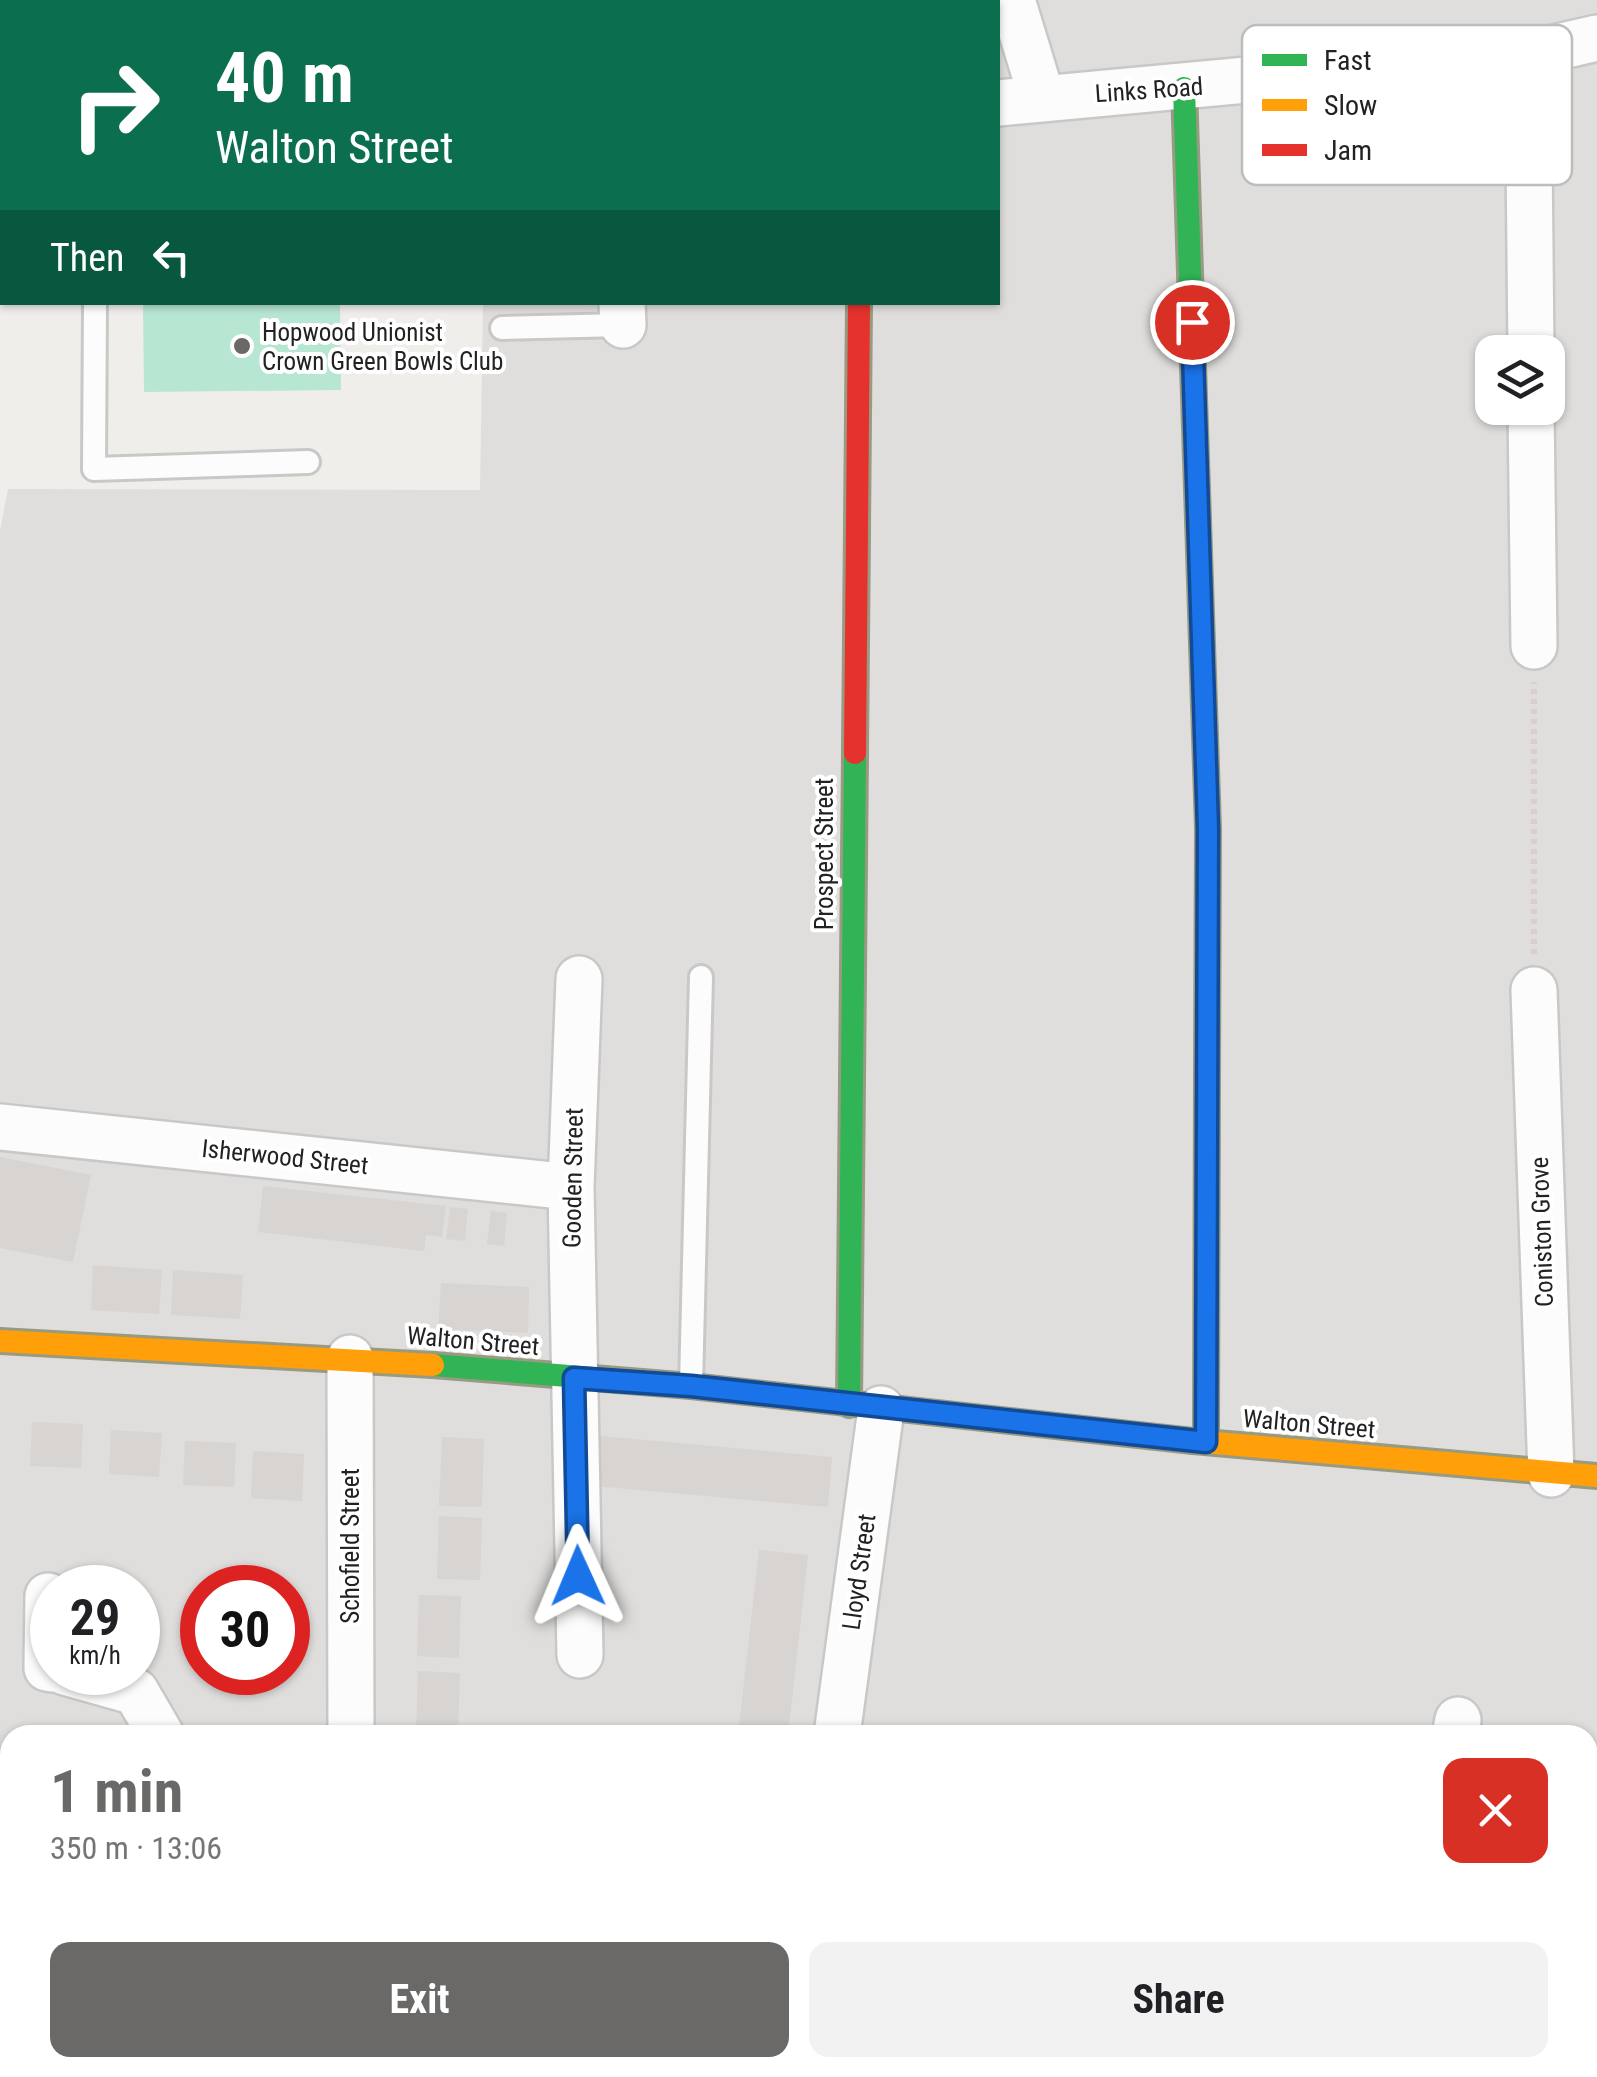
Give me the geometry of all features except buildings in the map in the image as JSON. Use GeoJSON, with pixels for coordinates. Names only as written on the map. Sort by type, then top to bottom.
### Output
{"type":"FeatureCollection","features":[{"type":"Feature","properties":{"kind":"street"},"geometry":{"type":"LineString","coordinates":[[1012,0],[1042,98]]}},
{"type":"Feature","properties":{"kind":"street","name":"Links Road"},"geometry":{"type":"LineString","coordinates":[[1572,44],[1597,38]]}},
{"type":"Feature","properties":{"kind":"street","name":"Links Road"},"geometry":{"type":"LineString","coordinates":[[1000,103],[1242,82]]}},
{"type":"Feature","properties":{"kind":"street"},"geometry":{"type":"LineString","coordinates":[[1184,88],[1208,829],[1206,1442]]}},
{"type":"Feature","properties":{"kind":"street"},"geometry":{"type":"LineString","coordinates":[[1529,185],[1531,335]]}},
{"type":"Feature","properties":{"kind":"street","name":"Prospect Street"},"geometry":{"type":"LineString","coordinates":[[859,305],[865,1407]]}},
{"type":"Feature","properties":{"kind":"street"},"geometry":{"type":"LineString","coordinates":[[1532,425],[1534,646]]}},
{"type":"Feature","properties":{"kind":"street","name":"Gooden Street"},"geometry":{"type":"LineString","coordinates":[[579,978],[570,1186],[580,1655]]}},
{"type":"Feature","properties":{"kind":"street","name":"Coniston Grove"},"geometry":{"type":"LineString","coordinates":[[1534,990],[1551,1474]]}},
{"type":"Feature","properties":{"kind":"street","name":"Isherwood Street"},"geometry":{"type":"LineString","coordinates":[[0,1127],[570,1186]]}},
{"type":"Feature","properties":{"kind":"street","name":"Walton Street"},"geometry":{"type":"LineString","coordinates":[[0,1341],[350,1358],[691,1386],[1206,1442],[1597,1476]]}},
{"type":"Feature","properties":{"kind":"street","name":"Schofield Street"},"geometry":{"type":"LineString","coordinates":[[350,1358],[351,1725]]}},
{"type":"Feature","properties":{"kind":"street","name":"Lloyd Street"},"geometry":{"type":"LineString","coordinates":[[838,1725],[865,1407]]}},
{"type":"Feature","properties":{"kind":"street"},"geometry":{"type":"LineString","coordinates":[[138,1695],[154,1725]]}},
{"type":"Feature","properties":{"kind":"street"},"geometry":{"type":"LineString","coordinates":[[0,2077],[98,2077]]}},
{"type":"Feature","properties":{"kind":"lane"},"geometry":{"type":"LineString","coordinates":[[95,305],[94,469],[308,462]]}},
{"type":"Feature","properties":{"kind":"lane"},"geometry":{"type":"LineString","coordinates":[[502,328],[622,314]]}},
{"type":"Feature","properties":{"kind":"lane"},"geometry":{"type":"LineString","coordinates":[[691,1386],[701,977]]}},
{"type":"Feature","properties":{"kind":"path"},"geometry":{"type":"LineString","coordinates":[[1534,646],[1534,990]]}},
{"type":"Feature","properties":{"kind":"shaded area"},"geometry":{"type":"Polygon","coordinates":[[[1000,0],[1597,0],[1597,1725],[0,1725],[0,531],[8,489],[480,490],[483,305],[1000,305],[1000,0]]]}},
{"type":"Feature","properties":{"kind":"green space","name":"Hopwood Unionist Crown Green Bowls Club"},"geometry":{"type":"Polygon","coordinates":[[[143,305],[340,305],[341,390],[144,392],[143,305]]]}},
{"type":"Feature","properties":{"kind":"traffic: fast"},"geometry":{"type":"LineString","coordinates":[[1184,88],[1208,829],[1207,1080]]}},
{"type":"Feature","properties":{"kind":"traffic: fast"},"geometry":{"type":"LineString","coordinates":[[849,1405],[855,753]]}},
{"type":"Feature","properties":{"kind":"traffic: fast"},"geometry":{"type":"LineString","coordinates":[[433,1365],[691,1386],[1193,1441]]}},
{"type":"Feature","properties":{"kind":"traffic: slow"},"geometry":{"type":"LineString","coordinates":[[0,1341],[433,1365]]}},
{"type":"Feature","properties":{"kind":"traffic: slow"},"geometry":{"type":"LineString","coordinates":[[1193,1441],[1597,1476]]}},
{"type":"Feature","properties":{"kind":"traffic: jam"},"geometry":{"type":"LineString","coordinates":[[855,753],[859,305]]}},
{"type":"Feature","properties":{"kind":"traffic: jam"},"geometry":{"type":"LineString","coordinates":[[1206,1442],[1207,1080]]}},
{"type":"Feature","properties":{"kind":"place","name":"Hopwood Unionist Crown Green Bowls Club"},"geometry":{"type":"Point","coordinates":[242,346]}},
{"type":"Feature","properties":{"kind":"route"},"geometry":{"type":"LineString","coordinates":[[578,1576],[574,1378],[691,1386],[1206,1442],[1208,829],[1192,322]]}}]}
